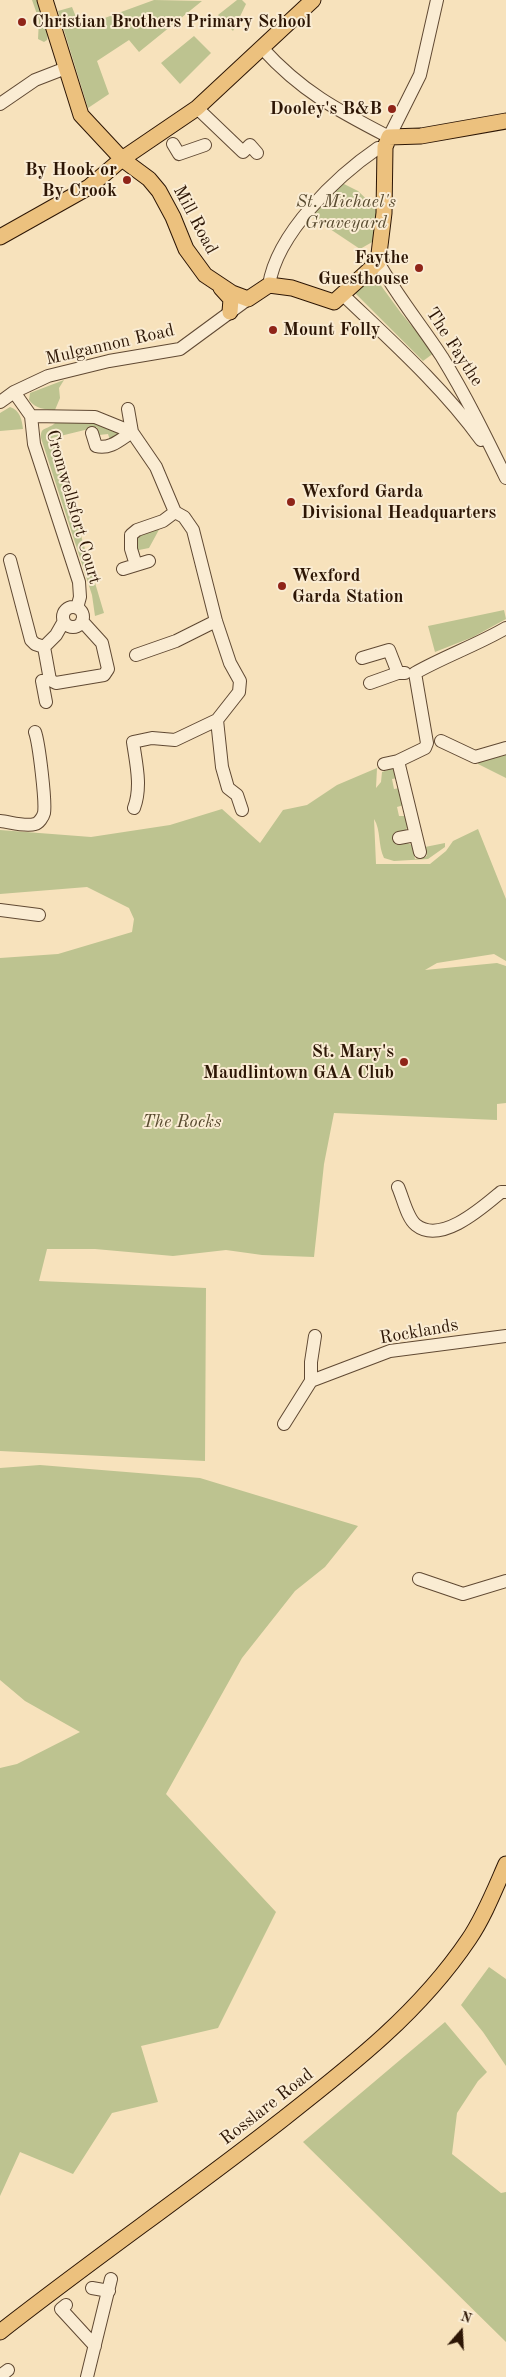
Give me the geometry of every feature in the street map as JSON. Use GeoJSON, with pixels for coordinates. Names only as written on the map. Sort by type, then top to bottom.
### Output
{"type":"FeatureCollection","features":[{"type":"Feature","properties":{"kind":"main road","name":"Mill Road"},"geometry":{"type":"LineString","coordinates":[[45,0],[81,116],[122,158],[149,179],[159,191],[193,261],[231,299],[230,312]]}},
{"type":"Feature","properties":{"kind":"main road"},"geometry":{"type":"LineString","coordinates":[[0,237],[89,187],[122,158],[168,137],[313,0]]}},
{"type":"Feature","properties":{"kind":"main road"},"geometry":{"type":"LineString","coordinates":[[248,299],[269,285],[292,288],[334,302],[378,262],[384,213],[385,147],[389,138],[421,136],[506,121]]}},
{"type":"Feature","properties":{"kind":"main road","name":"Mill Road"},"geometry":{"type":"LineString","coordinates":[[212,280],[248,299]]}},
{"type":"Feature","properties":{"kind":"main road","name":"Rosslare Road"},"geometry":{"type":"LineString","coordinates":[[0,2332],[263,2135],[362,2055],[401,2020],[429,1991],[470,1937],[506,1864]]}},
{"type":"Feature","properties":{"kind":"street"},"geometry":{"type":"LineString","coordinates":[[262,48],[288,75],[318,99],[389,138],[420,75],[437,0]]}},
{"type":"Feature","properties":{"kind":"street"},"geometry":{"type":"LineString","coordinates":[[0,104],[35,80],[66,68]]}},
{"type":"Feature","properties":{"kind":"street"},"geometry":{"type":"LineString","coordinates":[[197,108],[243,152],[250,145],[257,153]]}},
{"type":"Feature","properties":{"kind":"street"},"geometry":{"type":"LineString","coordinates":[[168,137],[179,154],[204,145]]}},
{"type":"Feature","properties":{"kind":"street"},"geometry":{"type":"LineString","coordinates":[[269,285],[271,274],[283,250],[312,205],[328,188],[378,148]]}},
{"type":"Feature","properties":{"kind":"street","name":"The Faythe"},"geometry":{"type":"LineString","coordinates":[[378,262],[396,294],[418,320],[450,370],[483,443],[494,454],[506,478]]}},
{"type":"Feature","properties":{"kind":"street","name":"The Faythe"},"geometry":{"type":"LineString","coordinates":[[342,294],[433,385],[469,415]]}},
{"type":"Feature","properties":{"kind":"street","name":"Mulgannon Road"},"geometry":{"type":"LineString","coordinates":[[0,402],[14,392],[48,376],[80,367],[180,349],[248,299]]}},
{"type":"Feature","properties":{"kind":"street"},"geometry":{"type":"LineString","coordinates":[[433,385],[446,379],[450,370]]}},
{"type":"Feature","properties":{"kind":"street"},"geometry":{"type":"LineString","coordinates":[[14,392],[31,416],[95,417],[132,432]]}},
{"type":"Feature","properties":{"kind":"street"},"geometry":{"type":"LineString","coordinates":[[128,409],[132,432],[156,467],[175,512],[184,518],[193,530],[216,621],[230,663],[240,680],[239,692],[218,720],[175,740],[152,738],[133,742],[138,775],[137,800],[134,808]]}},
{"type":"Feature","properties":{"kind":"street","name":"Cromwellsfort Court"},"geometry":{"type":"LineString","coordinates":[[31,416],[34,444],[80,582],[80,597],[77,608]]}},
{"type":"Feature","properties":{"kind":"street"},"geometry":{"type":"LineString","coordinates":[[92,433],[96,446],[103,448],[132,432]]}},
{"type":"Feature","properties":{"kind":"street"},"geometry":{"type":"LineString","coordinates":[[136,564],[131,549],[131,535],[163,521],[175,512]]}},
{"type":"Feature","properties":{"kind":"street"},"geometry":{"type":"LineString","coordinates":[[10,560],[31,640],[35,644],[44,647],[50,680],[42,681],[46,702]]}},
{"type":"Feature","properties":{"kind":"street"},"geometry":{"type":"LineString","coordinates":[[123,569],[149,561]]}},
{"type":"Feature","properties":{"kind":"street","name":"Cromwellsfort Court"},"geometry":{"type":"LineString","coordinates":[[44,647],[64,622],[64,615],[67,609],[77,608],[82,612],[82,621],[102,642],[108,669],[104,675],[56,683],[50,680]]}},
{"type":"Feature","properties":{"kind":"street"},"geometry":{"type":"LineString","coordinates":[[64,622],[69,626],[75,627],[82,621]]}},
{"type":"Feature","properties":{"kind":"street"},"geometry":{"type":"LineString","coordinates":[[136,655],[176,641],[216,621]]}},
{"type":"Feature","properties":{"kind":"street"},"geometry":{"type":"LineString","coordinates":[[370,683],[398,673],[416,672],[442,658],[492,637],[506,628]]}},
{"type":"Feature","properties":{"kind":"street"},"geometry":{"type":"LineString","coordinates":[[362,658],[389,645],[398,673]]}},
{"type":"Feature","properties":{"kind":"street"},"geometry":{"type":"LineString","coordinates":[[384,764],[398,761],[425,748],[428,743],[416,672]]}},
{"type":"Feature","properties":{"kind":"street"},"geometry":{"type":"LineString","coordinates":[[218,720],[222,767],[228,788],[237,795],[242,810]]}},
{"type":"Feature","properties":{"kind":"street"},"geometry":{"type":"LineString","coordinates":[[0,821],[34,824],[40,821],[44,813],[39,766],[40,746],[36,732]]}},
{"type":"Feature","properties":{"kind":"street"},"geometry":{"type":"LineString","coordinates":[[441,741],[475,757],[506,748]]}},
{"type":"Feature","properties":{"kind":"street"},"geometry":{"type":"LineString","coordinates":[[398,761],[420,852]]}},
{"type":"Feature","properties":{"kind":"street"},"geometry":{"type":"LineString","coordinates":[[399,838],[415,835]]}},
{"type":"Feature","properties":{"kind":"street"},"geometry":{"type":"LineString","coordinates":[[0,910],[39,914]]}},
{"type":"Feature","properties":{"kind":"street"},"geometry":{"type":"LineString","coordinates":[[398,1187],[415,1224],[424,1230],[453,1227],[501,1192],[506,1192]]}},
{"type":"Feature","properties":{"kind":"street"},"geometry":{"type":"LineString","coordinates":[[284,1424],[311,1381],[311,1362],[315,1336]]}},
{"type":"Feature","properties":{"kind":"street","name":"Rocklands"},"geometry":{"type":"LineString","coordinates":[[311,1381],[390,1351],[506,1336]]}},
{"type":"Feature","properties":{"kind":"street"},"geometry":{"type":"LineString","coordinates":[[419,1579],[463,1594],[506,1581]]}},
{"type":"Feature","properties":{"kind":"street"},"geometry":{"type":"LineString","coordinates":[[87,2377],[110,2285],[92,2288]]}},
{"type":"Feature","properties":{"kind":"street"},"geometry":{"type":"LineString","coordinates":[[66,2305],[61,2309],[95,2346]]}},
{"type":"Feature","properties":{"kind":"green space"},"geometry":{"type":"Polygon","coordinates":[[[32,0],[37,0],[48,34],[47,40],[44,42],[38,39],[39,20],[32,0]]]}},
{"type":"Feature","properties":{"kind":"green space"},"geometry":{"type":"Polygon","coordinates":[[[154,0],[202,1],[139,52],[129,40],[97,61],[109,94],[88,108],[58,11],[72,7],[80,27],[154,0]]]}},
{"type":"Feature","properties":{"kind":"green space"},"geometry":{"type":"Polygon","coordinates":[[[237,0],[242,0],[246,4],[233,31],[218,15],[237,0]]]}},
{"type":"Feature","properties":{"kind":"green space"},"geometry":{"type":"Polygon","coordinates":[[[194,36],[211,53],[180,84],[161,63],[194,36]]]}},
{"type":"Feature","properties":{"kind":"green space","name":"St. Michael's Graveyard"},"geometry":{"type":"Polygon","coordinates":[[[342,183],[358,191],[382,214],[374,241],[360,249],[312,217],[329,193],[342,183]]]}},
{"type":"Feature","properties":{"kind":"green space"},"geometry":{"type":"Polygon","coordinates":[[[371,276],[374,276],[434,353],[423,361],[354,292],[371,276]]]}},
{"type":"Feature","properties":{"kind":"green space"},"geometry":{"type":"Polygon","coordinates":[[[64,380],[59,388],[60,398],[55,410],[37,407],[29,400],[30,393],[64,380]]]}},
{"type":"Feature","properties":{"kind":"green space"},"geometry":{"type":"Polygon","coordinates":[[[10,407],[18,413],[23,429],[0,431],[0,413],[10,407]]]}},
{"type":"Feature","properties":{"kind":"green space"},"geometry":{"type":"Polygon","coordinates":[[[55,423],[92,423],[120,434],[110,440],[108,434],[99,435],[97,427],[52,438],[104,613],[95,616],[92,595],[41,438],[43,430],[55,423]]]}},
{"type":"Feature","properties":{"kind":"green space"},"geometry":{"type":"Polygon","coordinates":[[[161,526],[149,548],[139,550],[140,557],[138,556],[135,538],[161,526]]]}},
{"type":"Feature","properties":{"kind":"green space"},"geometry":{"type":"Polygon","coordinates":[[[504,610],[506,619],[473,637],[435,652],[428,626],[504,610]]]}},
{"type":"Feature","properties":{"kind":"green space"},"geometry":{"type":"Polygon","coordinates":[[[506,755],[506,778],[478,764],[478,762],[506,755]]]}},
{"type":"Feature","properties":{"kind":"green space","name":"The Rocks"},"geometry":{"type":"Polygon","coordinates":[[[377,768],[376,788],[381,782],[382,772],[393,768],[398,778],[392,779],[394,789],[400,788],[404,805],[397,807],[399,816],[406,816],[408,825],[406,830],[394,833],[396,845],[407,843],[412,845],[415,859],[427,856],[425,847],[445,843],[445,847],[428,859],[394,861],[384,858],[378,828],[374,819],[376,864],[430,864],[446,851],[453,841],[478,829],[506,899],[506,961],[494,954],[437,963],[425,970],[497,963],[506,966],[506,1103],[497,1104],[497,1120],[334,1113],[324,1164],[314,1257],[262,1255],[226,1250],[173,1256],[95,1249],[47,1249],[39,1281],[206,1288],[205,1461],[0,1451],[0,958],[58,954],[132,932],[134,919],[129,908],[87,887],[0,894],[0,830],[91,837],[170,825],[222,809],[260,843],[283,810],[307,805],[337,785],[377,768]]]}},
{"type":"Feature","properties":{"kind":"green space"},"geometry":{"type":"Polygon","coordinates":[[[40,1465],[200,1478],[358,1526],[325,1567],[295,1591],[242,1658],[166,1794],[276,1912],[218,2028],[141,2046],[158,2102],[112,2113],[73,2174],[20,2152],[0,2196],[0,1768],[17,1764],[80,1732],[25,1701],[0,1680],[0,1468],[40,1465]]]}},
{"type":"Feature","properties":{"kind":"green space"},"geometry":{"type":"Polygon","coordinates":[[[489,1967],[506,1979],[506,2066],[483,2032],[461,2005],[489,1967]]]}},
{"type":"Feature","properties":{"kind":"green space"},"geometry":{"type":"Polygon","coordinates":[[[445,2022],[487,2072],[478,2081],[457,2113],[452,2154],[501,2193],[506,2192],[506,2342],[303,2142],[445,2022]]]}},
{"type":"Feature","properties":{"kind":"place","name":"Christian Brothers Primary School"},"geometry":{"type":"Point","coordinates":[22,22]}},
{"type":"Feature","properties":{"kind":"place","name":"Dooley's B&B"},"geometry":{"type":"Point","coordinates":[392,109]}},
{"type":"Feature","properties":{"kind":"place","name":"By Hook or By Crook"},"geometry":{"type":"Point","coordinates":[127,180]}},
{"type":"Feature","properties":{"kind":"place","name":"Faythe Guesthouse"},"geometry":{"type":"Point","coordinates":[419,268]}},
{"type":"Feature","properties":{"kind":"place","name":"Mount Folly"},"geometry":{"type":"Point","coordinates":[273,330]}},
{"type":"Feature","properties":{"kind":"place","name":"Wexford Garda Divisional Headquarters"},"geometry":{"type":"Point","coordinates":[291,502]}},
{"type":"Feature","properties":{"kind":"place","name":"Wexford Garda Station"},"geometry":{"type":"Point","coordinates":[282,586]}},
{"type":"Feature","properties":{"kind":"place","name":"St. Mary's Maudlintown GAA Club"},"geometry":{"type":"Point","coordinates":[404,1062]}}]}
